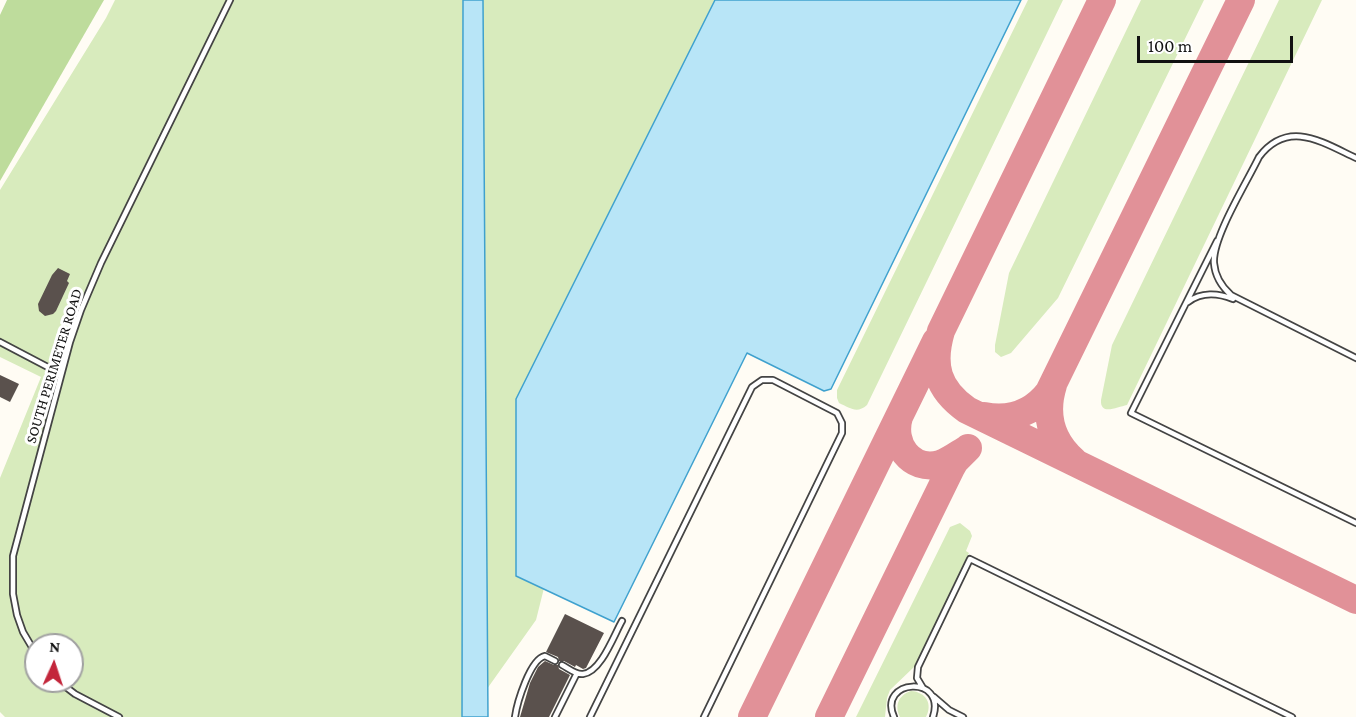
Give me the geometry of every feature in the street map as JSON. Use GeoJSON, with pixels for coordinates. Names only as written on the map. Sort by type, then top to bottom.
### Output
{"type":"FeatureCollection","features":[{"type":"Feature","properties":{"kind":"lane","name":"SOUTH PERIMETER ROAD"},"geometry":{"type":"LineString","coordinates":[[24,634],[13,594],[13,556],[61,374],[81,310],[101,263],[230,0]]}},
{"type":"Feature","properties":{"kind":"lane"},"geometry":{"type":"LineString","coordinates":[[1356,158],[1306,136],[1276,141],[1268,146],[1259,157],[1131,413],[1356,523]]}},
{"type":"Feature","properties":{"kind":"lane"},"geometry":{"type":"LineString","coordinates":[[1217,241],[1213,261],[1215,272],[1223,288],[1241,301]]}},
{"type":"Feature","properties":{"kind":"lane"},"geometry":{"type":"LineString","coordinates":[[1184,306],[1194,297],[1204,294],[1226,296],[1241,301],[1356,358]]}},
{"type":"Feature","properties":{"kind":"lane"},"geometry":{"type":"LineString","coordinates":[[0,342],[61,374]]}},
{"type":"Feature","properties":{"kind":"lane"},"geometry":{"type":"LineString","coordinates":[[591,717],[752,387],[762,380],[773,380],[837,413],[842,423],[842,433],[704,717]]}},
{"type":"Feature","properties":{"kind":"lane"},"geometry":{"type":"LineString","coordinates":[[933,717],[935,704],[917,678],[918,667],[970,559],[1292,717]]}},
{"type":"Feature","properties":{"kind":"lane"},"geometry":{"type":"LineString","coordinates":[[562,665],[577,673],[588,673],[597,667],[622,621]]}},
{"type":"Feature","properties":{"kind":"lane"},"geometry":{"type":"LineString","coordinates":[[515,717],[519,698],[536,660],[542,656],[555,662]]}},
{"type":"Feature","properties":{"kind":"lane"},"geometry":{"type":"LineString","coordinates":[[555,717],[577,673]]}},
{"type":"Feature","properties":{"kind":"lane"},"geometry":{"type":"LineString","coordinates":[[894,717],[891,705],[897,692],[909,686],[925,689],[949,710],[963,717]]}},
{"type":"Feature","properties":{"kind":"lane"},"geometry":{"type":"LineString","coordinates":[[74,693],[119,717]]}},
{"type":"Feature","properties":{"kind":"green space"},"geometry":{"type":"Polygon","coordinates":[[[7,0],[104,0],[0,181],[0,15],[7,0]]]}},
{"type":"Feature","properties":{"kind":"green space"},"geometry":{"type":"Polygon","coordinates":[[[115,0],[715,0],[516,399],[516,576],[544,588],[536,620],[467,717],[5,717],[0,712],[0,478],[41,377],[0,357],[0,190],[115,0]]]}},
{"type":"Feature","properties":{"kind":"green space"},"geometry":{"type":"Polygon","coordinates":[[[1028,0],[1063,0],[867,405],[857,410],[847,407],[839,403],[837,390],[1028,0]]]}},
{"type":"Feature","properties":{"kind":"green space"},"geometry":{"type":"Polygon","coordinates":[[[1141,0],[1204,0],[1058,298],[1011,353],[1001,357],[995,352],[995,345],[1009,273],[1141,0]]]}},
{"type":"Feature","properties":{"kind":"green space"},"geometry":{"type":"Polygon","coordinates":[[[1279,0],[1322,0],[1127,405],[1114,409],[1103,408],[1101,400],[1112,345],[1279,0]]]}},
{"type":"Feature","properties":{"kind":"green space"},"geometry":{"type":"Polygon","coordinates":[[[960,523],[970,531],[972,536],[966,551],[969,553],[914,667],[890,690],[885,717],[856,717],[950,527],[960,523]]]}},
{"type":"Feature","properties":{"kind":"green space"},"geometry":{"type":"Polygon","coordinates":[[[911,691],[921,694],[927,700],[929,708],[926,717],[900,717],[899,701],[903,695],[911,691]]]}},
{"type":"Feature","properties":{"kind":"water"},"geometry":{"type":"Polygon","coordinates":[[[463,0],[483,0],[488,717],[462,717],[463,0]]]}},
{"type":"Feature","properties":{"kind":"water"},"geometry":{"type":"Polygon","coordinates":[[[715,0],[1021,0],[831,389],[824,391],[747,353],[614,622],[516,576],[516,399],[715,0]]]}},
{"type":"Feature","properties":{"kind":"building"},"geometry":{"type":"Polygon","coordinates":[[[58,268],[70,274],[67,281],[69,283],[56,311],[45,316],[39,311],[38,304],[52,275],[58,268]]]}},
{"type":"Feature","properties":{"kind":"building"},"geometry":{"type":"Polygon","coordinates":[[[0,375],[19,384],[10,402],[0,397],[0,375]]]}},
{"type":"Feature","properties":{"kind":"building"},"geometry":{"type":"Polygon","coordinates":[[[565,614],[604,633],[586,668],[559,661],[558,657],[546,652],[565,614]]]}},
{"type":"Feature","properties":{"kind":"building"},"geometry":{"type":"Polygon","coordinates":[[[545,661],[558,665],[559,669],[570,675],[549,717],[520,717],[530,683],[538,667],[545,661]]]}},
{"type":"Feature","properties":{"kind":"taxiway"},"geometry":{"type":"LineString","coordinates":[[1102,0],[941,331],[937,365],[943,385],[949,394],[967,410],[1356,600]]}},
{"type":"Feature","properties":{"kind":"taxiway"},"geometry":{"type":"LineString","coordinates":[[984,416],[1003,417],[1020,414],[1036,405],[1049,392],[1241,0]]}},
{"type":"Feature","properties":{"kind":"taxiway"},"geometry":{"type":"LineString","coordinates":[[752,717],[936,341]]}},
{"type":"Feature","properties":{"kind":"taxiway"},"geometry":{"type":"LineString","coordinates":[[1053,385],[1049,406],[1051,426],[1059,444],[1074,461]]}},
{"type":"Feature","properties":{"kind":"taxiway"},"geometry":{"type":"LineString","coordinates":[[899,417],[898,436],[905,453],[912,460],[920,464],[940,464],[965,450]]}},
{"type":"Feature","properties":{"kind":"taxiway"},"geometry":{"type":"LineString","coordinates":[[829,717],[951,468],[968,448]]}}]}
